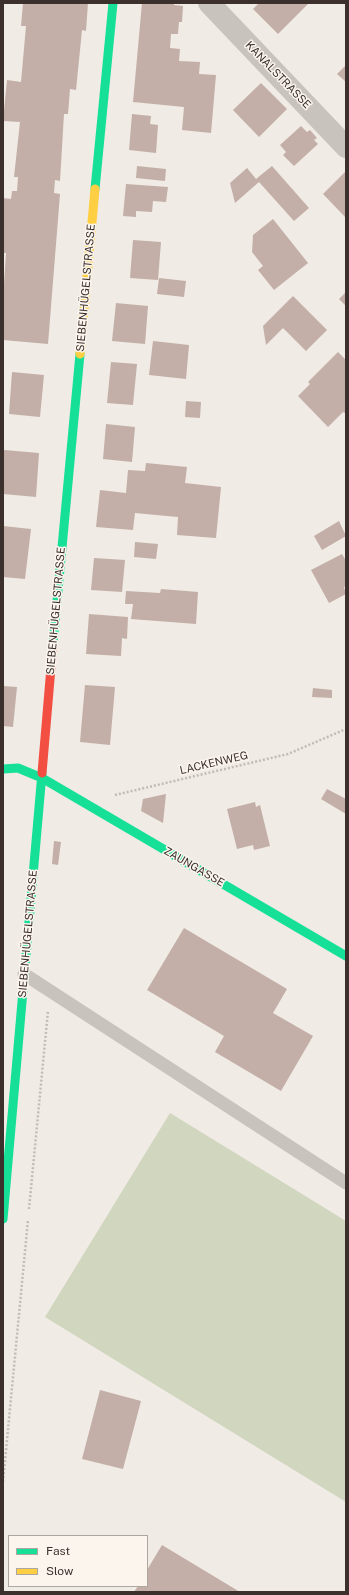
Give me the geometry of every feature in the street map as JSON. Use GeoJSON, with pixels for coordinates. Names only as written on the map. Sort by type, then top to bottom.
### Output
{"type":"FeatureCollection","features":[{"type":"Feature","properties":{"kind":"street","name":"SIEBENHÜGELSTRASSE"},"geometry":{"type":"LineString","coordinates":[[3,1219],[60,565],[112,3]]}},
{"type":"Feature","properties":{"kind":"street","name":"KANALSTRASSE"},"geometry":{"type":"LineString","coordinates":[[209,3],[346,147]]}},
{"type":"Feature","properties":{"kind":"street","name":"ZAUNGASSE"},"geometry":{"type":"LineString","coordinates":[[3,769],[18,768],[42,778],[346,956]]}},
{"type":"Feature","properties":{"kind":"lane"},"geometry":{"type":"LineString","coordinates":[[24,974],[346,1183]]}},
{"type":"Feature","properties":{"kind":"path","name":"LACKENWEG"},"geometry":{"type":"LineString","coordinates":[[82,802],[288,754],[346,730]]}},
{"type":"Feature","properties":{"kind":"green space"},"geometry":{"type":"Polygon","coordinates":[[[170,1113],[346,1221],[346,1502],[45,1317],[170,1113]]]}},
{"type":"Feature","properties":{"kind":"building"},"geometry":{"type":"Polygon","coordinates":[[[23,3],[88,3],[86,31],[82,30],[76,90],[70,89],[68,114],[64,114],[60,181],[55,180],[54,193],[60,194],[48,344],[3,340],[3,299],[6,253],[3,253],[3,198],[11,199],[12,191],[17,191],[18,177],[14,177],[20,122],[3,121],[7,80],[21,82],[26,26],[21,26],[23,3]]]}},
{"type":"Feature","properties":{"kind":"building"},"geometry":{"type":"Polygon","coordinates":[[[142,3],[174,3],[174,5],[183,6],[182,22],[179,22],[178,34],[171,34],[170,48],[180,49],[179,61],[200,62],[199,74],[216,75],[211,133],[182,130],[184,107],[133,102],[142,3]]]}},
{"type":"Feature","properties":{"kind":"building"},"geometry":{"type":"Polygon","coordinates":[[[259,3],[309,3],[278,34],[253,9],[259,3]]]}},
{"type":"Feature","properties":{"kind":"building"},"geometry":{"type":"Polygon","coordinates":[[[346,65],[346,82],[337,74],[346,65]]]}},
{"type":"Feature","properties":{"kind":"building"},"geometry":{"type":"Polygon","coordinates":[[[261,83],[287,109],[259,137],[233,110],[261,83]]]}},
{"type":"Feature","properties":{"kind":"building"},"geometry":{"type":"Polygon","coordinates":[[[132,114],[151,116],[150,124],[158,125],[156,153],[129,150],[132,114]]]}},
{"type":"Feature","properties":{"kind":"building"},"geometry":{"type":"Polygon","coordinates":[[[301,126],[307,132],[310,130],[317,138],[314,140],[318,144],[294,166],[283,155],[286,152],[280,145],[301,126]]]}},
{"type":"Feature","properties":{"kind":"building"},"geometry":{"type":"Polygon","coordinates":[[[137,166],[166,169],[165,181],[136,178],[137,166]]]}},
{"type":"Feature","properties":{"kind":"building"},"geometry":{"type":"Polygon","coordinates":[[[272,166],[309,208],[294,221],[259,182],[235,203],[230,183],[247,168],[256,179],[272,166]]]}},
{"type":"Feature","properties":{"kind":"building"},"geometry":{"type":"Polygon","coordinates":[[[345,172],[346,173],[346,218],[323,194],[345,172]]]}},
{"type":"Feature","properties":{"kind":"building"},"geometry":{"type":"Polygon","coordinates":[[[126,184],[168,187],[166,202],[153,201],[152,212],[136,211],[136,217],[123,216],[126,184]]]}},
{"type":"Feature","properties":{"kind":"building"},"geometry":{"type":"Polygon","coordinates":[[[273,219],[308,263],[274,290],[258,270],[263,266],[252,252],[253,235],[273,219]]]}},
{"type":"Feature","properties":{"kind":"building"},"geometry":{"type":"Polygon","coordinates":[[[133,240],[161,242],[158,280],[130,278],[133,240]]]}},
{"type":"Feature","properties":{"kind":"building"},"geometry":{"type":"Polygon","coordinates":[[[159,278],[186,281],[184,297],[157,294],[159,278]]]}},
{"type":"Feature","properties":{"kind":"building"},"geometry":{"type":"Polygon","coordinates":[[[346,292],[346,306],[339,299],[346,292]]]}},
{"type":"Feature","properties":{"kind":"building"},"geometry":{"type":"Polygon","coordinates":[[[293,296],[327,330],[306,351],[283,328],[266,345],[263,326],[293,296]]]}},
{"type":"Feature","properties":{"kind":"building"},"geometry":{"type":"Polygon","coordinates":[[[116,303],[148,306],[145,344],[112,341],[116,303]]]}},
{"type":"Feature","properties":{"kind":"building"},"geometry":{"type":"Polygon","coordinates":[[[153,341],[189,345],[186,379],[149,375],[153,341]]]}},
{"type":"Feature","properties":{"kind":"building"},"geometry":{"type":"Polygon","coordinates":[[[338,352],[346,360],[346,412],[343,412],[328,427],[298,396],[310,384],[308,382],[338,352]]]}},
{"type":"Feature","properties":{"kind":"building"},"geometry":{"type":"Polygon","coordinates":[[[111,362],[137,364],[133,405],[107,403],[111,362]]]}},
{"type":"Feature","properties":{"kind":"building"},"geometry":{"type":"Polygon","coordinates":[[[12,372],[44,375],[40,417],[9,414],[12,372]]]}},
{"type":"Feature","properties":{"kind":"building"},"geometry":{"type":"Polygon","coordinates":[[[186,401],[201,402],[200,418],[185,417],[186,401]]]}},
{"type":"Feature","properties":{"kind":"building"},"geometry":{"type":"Polygon","coordinates":[[[106,424],[135,427],[132,462],[103,459],[106,424]]]}},
{"type":"Feature","properties":{"kind":"building"},"geometry":{"type":"Polygon","coordinates":[[[4,450],[39,453],[36,497],[3,494],[4,450]]]}},
{"type":"Feature","properties":{"kind":"building"},"geometry":{"type":"Polygon","coordinates":[[[146,463],[187,467],[185,483],[221,487],[216,538],[177,535],[178,517],[135,513],[133,530],[96,527],[100,490],[126,493],[128,470],[145,471],[146,463]]]}},
{"type":"Feature","properties":{"kind":"building"},"geometry":{"type":"Polygon","coordinates":[[[339,521],[346,536],[322,550],[314,536],[339,521]]]}},
{"type":"Feature","properties":{"kind":"building"},"geometry":{"type":"Polygon","coordinates":[[[3,526],[31,529],[25,579],[3,577],[3,526]]]}},
{"type":"Feature","properties":{"kind":"building"},"geometry":{"type":"Polygon","coordinates":[[[135,542],[158,544],[156,559],[134,557],[135,542]]]}},
{"type":"Feature","properties":{"kind":"building"},"geometry":{"type":"Polygon","coordinates":[[[342,554],[345,559],[346,558],[346,586],[344,587],[346,594],[329,603],[311,570],[342,554]]]}},
{"type":"Feature","properties":{"kind":"building"},"geometry":{"type":"Polygon","coordinates":[[[94,558],[125,560],[122,592],[91,590],[94,558]]]}},
{"type":"Feature","properties":{"kind":"building"},"geometry":{"type":"Polygon","coordinates":[[[161,589],[198,592],[196,624],[131,619],[133,604],[125,604],[126,591],[160,593],[161,589]]]}},
{"type":"Feature","properties":{"kind":"building"},"geometry":{"type":"Polygon","coordinates":[[[89,614],[128,617],[127,639],[122,638],[121,656],[86,654],[89,614]]]}},
{"type":"Feature","properties":{"kind":"building"},"geometry":{"type":"Polygon","coordinates":[[[85,685],[115,687],[110,745],[80,742],[85,685]]]}},
{"type":"Feature","properties":{"kind":"building"},"geometry":{"type":"Polygon","coordinates":[[[3,686],[17,687],[13,727],[3,726],[3,686]]]}},
{"type":"Feature","properties":{"kind":"building"},"geometry":{"type":"Polygon","coordinates":[[[313,688],[332,690],[332,698],[312,697],[313,688]]]}},
{"type":"Feature","properties":{"kind":"building"},"geometry":{"type":"Polygon","coordinates":[[[327,789],[346,799],[346,814],[321,799],[327,789]]]}},
{"type":"Feature","properties":{"kind":"building"},"geometry":{"type":"Polygon","coordinates":[[[166,794],[163,823],[141,811],[143,799],[166,794]]]}},
{"type":"Feature","properties":{"kind":"building"},"geometry":{"type":"Polygon","coordinates":[[[255,802],[256,807],[260,805],[270,846],[254,850],[253,845],[237,849],[227,809],[255,802]]]}},
{"type":"Feature","properties":{"kind":"building"},"geometry":{"type":"Polygon","coordinates":[[[54,841],[61,842],[58,865],[52,864],[54,841]]]}},
{"type":"Feature","properties":{"kind":"building"},"geometry":{"type":"Polygon","coordinates":[[[184,928],[287,989],[273,1013],[313,1036],[281,1091],[215,1052],[224,1036],[147,990],[184,928]]]}},
{"type":"Feature","properties":{"kind":"building"},"geometry":{"type":"Polygon","coordinates":[[[100,1390],[141,1401],[123,1469],[82,1459],[100,1390]]]}},
{"type":"Feature","properties":{"kind":"building"},"geometry":{"type":"Polygon","coordinates":[[[162,1545],[240,1592],[134,1592],[137,1587],[148,1587],[148,1568],[162,1545]]]}},
{"type":"Feature","properties":{"kind":"traffic: fast"},"geometry":{"type":"LineString","coordinates":[[95,189],[113,3]]}},
{"type":"Feature","properties":{"kind":"traffic: fast"},"geometry":{"type":"LineString","coordinates":[[53,644],[80,354]]}},
{"type":"Feature","properties":{"kind":"traffic: fast"},"geometry":{"type":"LineString","coordinates":[[3,769],[18,768],[42,778],[346,956]]}},
{"type":"Feature","properties":{"kind":"traffic: fast"},"geometry":{"type":"LineString","coordinates":[[3,1219],[42,773]]}},
{"type":"Feature","properties":{"kind":"traffic: slow"},"geometry":{"type":"LineString","coordinates":[[80,354],[95,189]]}},
{"type":"Feature","properties":{"kind":"traffic: jam"},"geometry":{"type":"LineString","coordinates":[[42,773],[53,644]]}}]}
